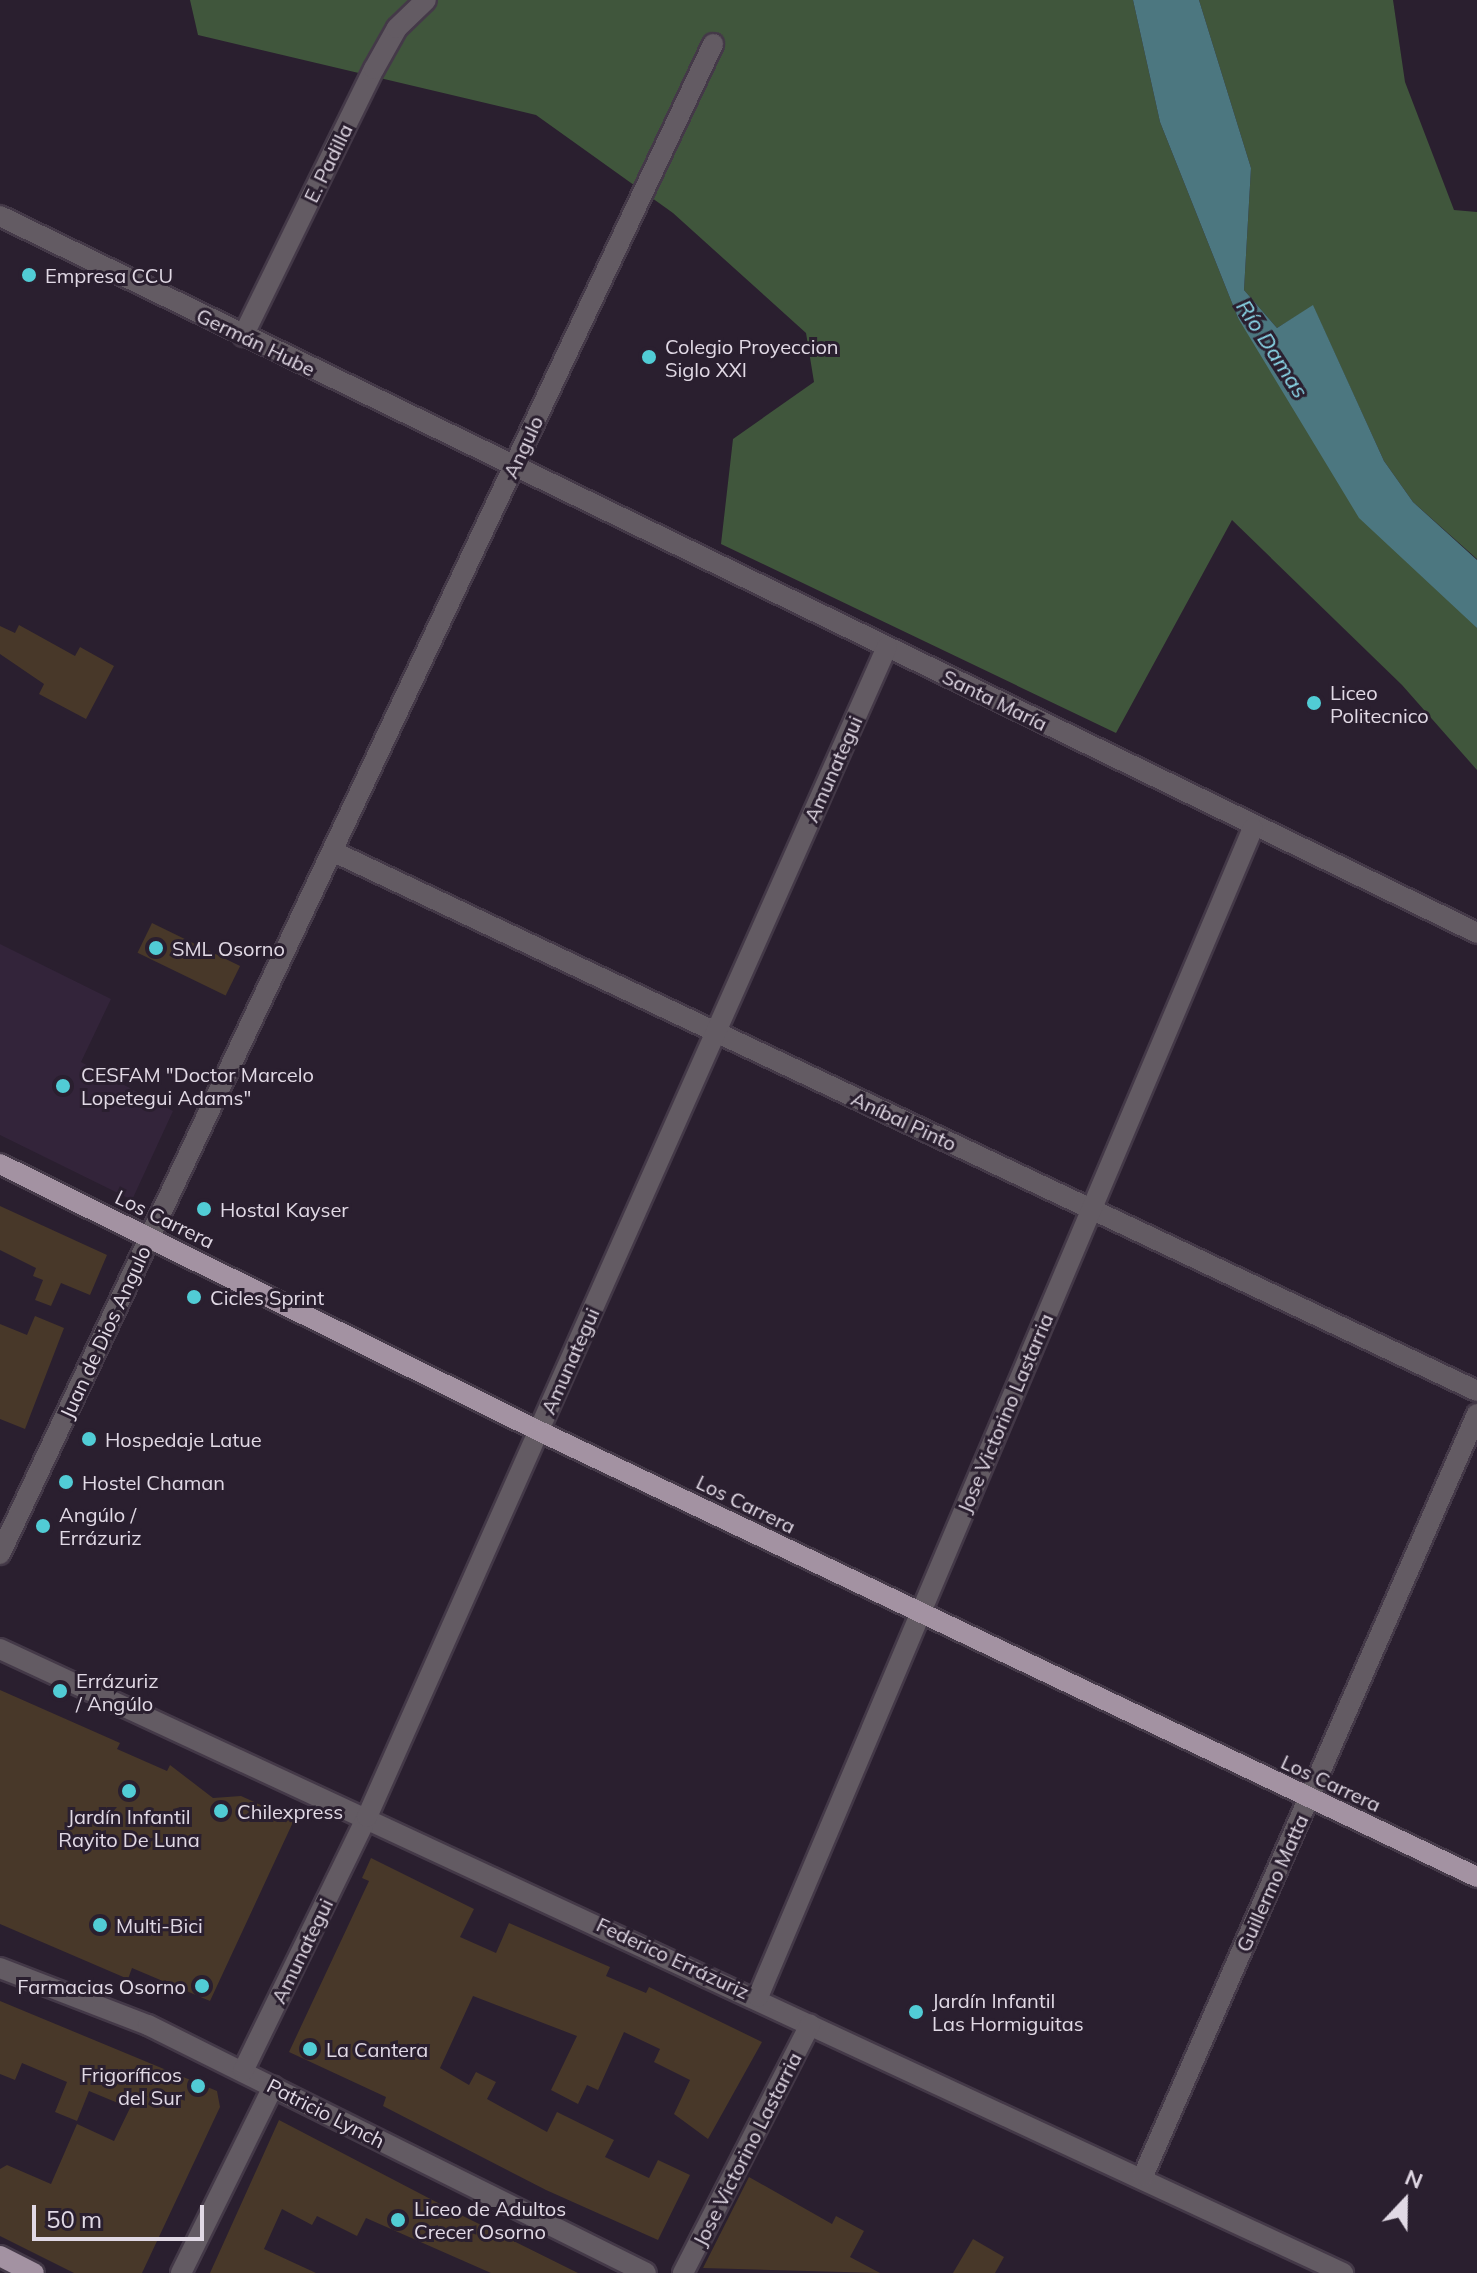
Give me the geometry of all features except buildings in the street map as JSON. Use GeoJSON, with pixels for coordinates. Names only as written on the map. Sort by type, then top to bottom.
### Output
{"type":"FeatureCollection","features":[{"type":"Feature","properties":{"kind":"main road","name":"Los Carrera"},"geometry":{"type":"LineString","coordinates":[[0,1164],[539,1431],[1477,1877]]}},
{"type":"Feature","properties":{"kind":"main road"},"geometry":{"type":"LineString","coordinates":[[0,2256],[34,2273]]}},
{"type":"Feature","properties":{"kind":"street","name":"E. Padilla"},"geometry":{"type":"LineString","coordinates":[[243,336],[374,69],[397,28],[426,0]]}},
{"type":"Feature","properties":{"kind":"street","name":"Angulo"},"geometry":{"type":"LineString","coordinates":[[332,851],[713,44]]}},
{"type":"Feature","properties":{"kind":"street","name":"Germán Hube"},"geometry":{"type":"LineString","coordinates":[[0,216],[512,469]]}},
{"type":"Feature","properties":{"kind":"street","name":"Santa María"},"geometry":{"type":"LineString","coordinates":[[512,469],[887,647],[1253,828],[1477,933]]}},
{"type":"Feature","properties":{"kind":"street","name":"Amunategui"},"geometry":{"type":"LineString","coordinates":[[243,2071],[367,1817],[887,647]]}},
{"type":"Feature","properties":{"kind":"street","name":"Jose Victorino Lastarria"},"geometry":{"type":"LineString","coordinates":[[758,1997],[1253,828]]}},
{"type":"Feature","properties":{"kind":"street","name":"Aníbal Pinto"},"geometry":{"type":"LineString","coordinates":[[332,851],[1477,1391]]}},
{"type":"Feature","properties":{"kind":"street","name":"Juan de Dios Angulo"},"geometry":{"type":"LineString","coordinates":[[0,1554],[332,851]]}},
{"type":"Feature","properties":{"kind":"street","name":"Guillermo Matta"},"geometry":{"type":"LineString","coordinates":[[1143,2176],[1477,1414]]}},
{"type":"Feature","properties":{"kind":"street","name":"Federico Errázuriz"},"geometry":{"type":"LineString","coordinates":[[0,1649],[1143,2176],[1328,2270]]}},
{"type":"Feature","properties":{"kind":"street","name":"Patricio Lynch"},"geometry":{"type":"LineString","coordinates":[[0,1968],[243,2071],[646,2273]]}},
{"type":"Feature","properties":{"kind":"street","name":"Jose Victorino Lastarria"},"geometry":{"type":"LineString","coordinates":[[683,2273],[810,2025]]}},
{"type":"Feature","properties":{"kind":"street"},"geometry":{"type":"LineString","coordinates":[[181,2273],[273,2087]]}},
{"type":"Feature","properties":{"kind":"shaded area"},"geometry":{"type":"Polygon","coordinates":[[[190,0],[1133,0],[1160,122],[1238,318],[1477,628],[1477,770],[1402,685],[1232,520],[1116,733],[721,544],[733,439],[814,382],[806,333],[673,213],[536,115],[198,35],[190,0]]]}},
{"type":"Feature","properties":{"kind":"shaded area"},"geometry":{"type":"Polygon","coordinates":[[[1199,0],[1393,0],[1405,82],[1454,210],[1477,212],[1477,559],[1413,502],[1384,461],[1313,306],[1277,328],[1244,290],[1251,168],[1199,0]]]}},
{"type":"Feature","properties":{"kind":"shaded area","name":"CESFAM \"Doctor Marcelo Lopetegui Adams\""},"geometry":{"type":"Polygon","coordinates":[[[0,944],[111,999],[81,1062],[173,1111],[132,1200],[0,1135],[0,944]]]}},
{"type":"Feature","properties":{"kind":"water","name":"Río Damas"},"geometry":{"type":"Polygon","coordinates":[[[1133,0],[1199,0],[1251,168],[1244,290],[1277,328],[1313,305],[1384,461],[1413,502],[1477,560],[1477,628],[1359,518],[1238,318],[1160,122],[1133,0]]]}},
{"type":"Feature","properties":{"kind":"place","name":"Empresa CCU"},"geometry":{"type":"Point","coordinates":[29,275]}},
{"type":"Feature","properties":{"kind":"place","name":"Colegio Proyeccion Siglo XXI"},"geometry":{"type":"Point","coordinates":[649,357]}},
{"type":"Feature","properties":{"kind":"place","name":"Liceo Politecnico"},"geometry":{"type":"Point","coordinates":[1314,703]}},
{"type":"Feature","properties":{"kind":"place","name":"SML Osorno"},"geometry":{"type":"Point","coordinates":[156,948]}},
{"type":"Feature","properties":{"kind":"place","name":"CESFAM \"Doctor Marcelo Lopetegui Adams\""},"geometry":{"type":"Point","coordinates":[63,1086]}},
{"type":"Feature","properties":{"kind":"place","name":"Hostal Kayser"},"geometry":{"type":"Point","coordinates":[204,1209]}},
{"type":"Feature","properties":{"kind":"place","name":"Cicles Sprint"},"geometry":{"type":"Point","coordinates":[194,1297]}},
{"type":"Feature","properties":{"kind":"place","name":"Hospedaje Latue"},"geometry":{"type":"Point","coordinates":[89,1439]}},
{"type":"Feature","properties":{"kind":"place","name":"Hostel Chaman"},"geometry":{"type":"Point","coordinates":[66,1482]}},
{"type":"Feature","properties":{"kind":"place","name":"Angúlo / Errázuriz"},"geometry":{"type":"Point","coordinates":[43,1526]}},
{"type":"Feature","properties":{"kind":"place","name":"Errázuriz / Angúlo"},"geometry":{"type":"Point","coordinates":[60,1691]}},
{"type":"Feature","properties":{"kind":"place","name":"Jardín Infantil Rayito De Luna"},"geometry":{"type":"Point","coordinates":[129,1791]}},
{"type":"Feature","properties":{"kind":"place","name":"Chilexpress"},"geometry":{"type":"Point","coordinates":[221,1811]}},
{"type":"Feature","properties":{"kind":"place","name":"Multi-Bici"},"geometry":{"type":"Point","coordinates":[100,1925]}},
{"type":"Feature","properties":{"kind":"place","name":"Farmacias Osorno"},"geometry":{"type":"Point","coordinates":[202,1986]}},
{"type":"Feature","properties":{"kind":"place","name":"Jardín Infantil Las Hormiguitas"},"geometry":{"type":"Point","coordinates":[916,2012]}},
{"type":"Feature","properties":{"kind":"place","name":"La Cantera"},"geometry":{"type":"Point","coordinates":[310,2049]}},
{"type":"Feature","properties":{"kind":"place","name":"Frigoríficos del Sur"},"geometry":{"type":"Point","coordinates":[198,2086]}},
{"type":"Feature","properties":{"kind":"place","name":"Liceo de Adultos Crecer Osorno"},"geometry":{"type":"Point","coordinates":[398,2220]}}]}
